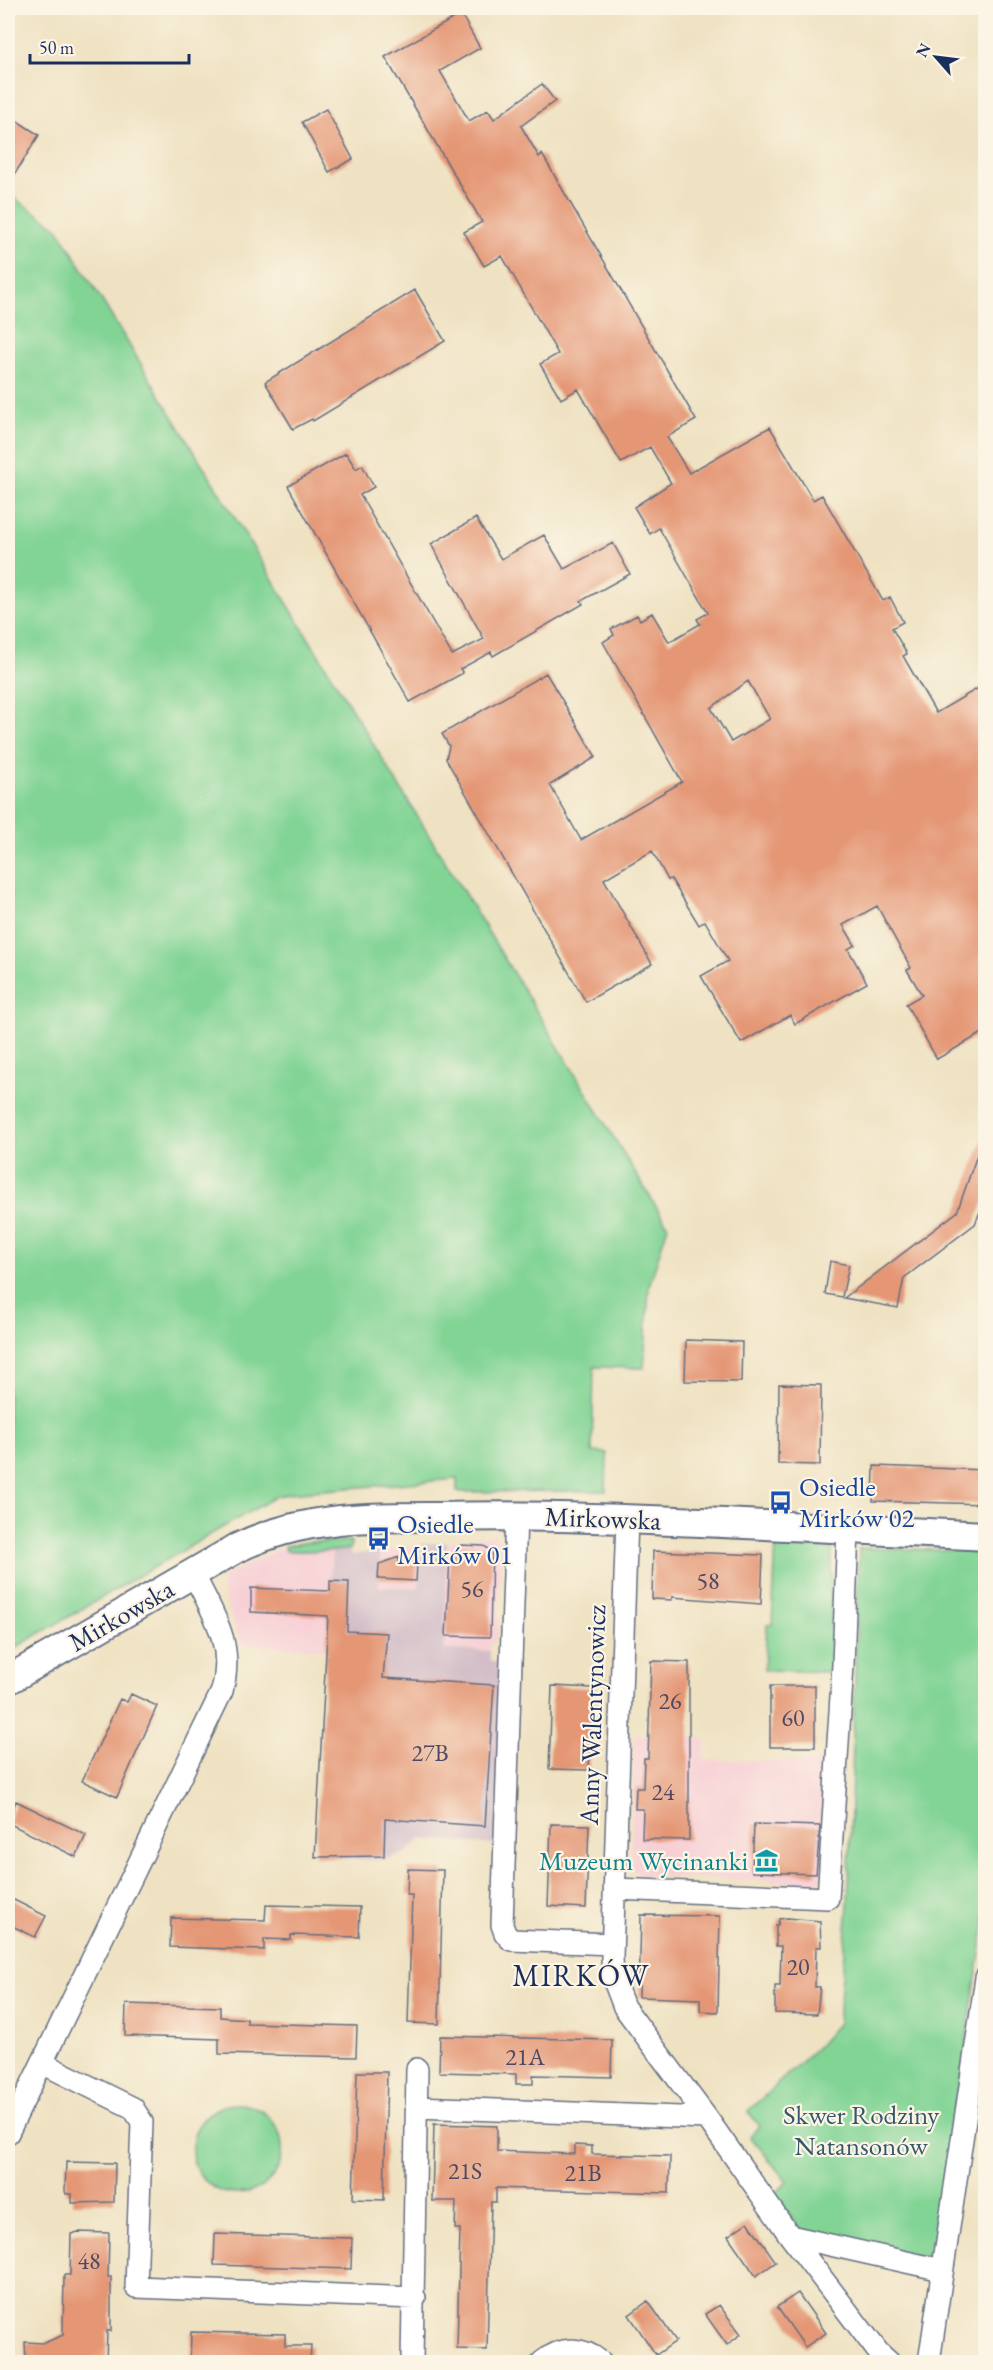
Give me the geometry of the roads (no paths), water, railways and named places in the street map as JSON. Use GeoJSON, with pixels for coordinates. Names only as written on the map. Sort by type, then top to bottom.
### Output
{"type":"FeatureCollection","features":[{"type":"Feature","properties":{"kind":"street","name":"Mirkowska"},"geometry":{"type":"LineString","coordinates":[[8,1680],[256,1539],[288,1528],[317,1522],[338,1519],[516,1516],[848,1528],[986,1536]]}},
{"type":"Feature","properties":{"kind":"street"},"geometry":{"type":"LineString","coordinates":[[516,1516],[502,1925],[511,1941],[612,1944]]}},
{"type":"Feature","properties":{"kind":"street","name":"Anny Walentynowicz"},"geometry":{"type":"LineString","coordinates":[[627,1519],[612,1944],[613,1978],[624,2007],[707,2118],[790,2236],[879,2353],[889,2362]]}},
{"type":"Feature","properties":{"kind":"street"},"geometry":{"type":"LineString","coordinates":[[615,1889],[828,1898],[843,1665],[848,1528]]}},
{"type":"Feature","properties":{"kind":"street"},"geometry":{"type":"LineString","coordinates":[[8,2133],[222,1691],[226,1669],[225,1644],[217,1621],[193,1574]]}},
{"type":"Feature","properties":{"kind":"street"},"geometry":{"type":"LineString","coordinates":[[928,2362],[986,1978]]}},
{"type":"Feature","properties":{"kind":"street"},"geometry":{"type":"LineString","coordinates":[[42,2063],[133,2108],[142,2122],[136,2288],[414,2298]]}},
{"type":"Feature","properties":{"kind":"street"},"geometry":{"type":"LineString","coordinates":[[412,2362],[417,2069]]}},
{"type":"Feature","properties":{"kind":"street"},"geometry":{"type":"LineString","coordinates":[[416,2107],[707,2118]]}},
{"type":"Feature","properties":{"kind":"street"},"geometry":{"type":"LineString","coordinates":[[790,2236],[942,2270]]}},
{"type":"Feature","properties":{"kind":"street"},"geometry":{"type":"LineString","coordinates":[[542,2362],[552,2355],[576,2349],[592,2354],[601,2362]]}},
{"type":"Feature","properties":{"kind":"place","name":"Osiedle Mirków 02"},"geometry":{"type":"Point","coordinates":[781,1502]}},
{"type":"Feature","properties":{"kind":"place","name":"Osiedle Mirków 01"},"geometry":{"type":"Point","coordinates":[379,1539]}},
{"type":"Feature","properties":{"kind":"place","name":"Muzeum Wycinanki"},"geometry":{"type":"Point","coordinates":[766,1860]}},
{"type":"Feature","properties":{"kind":"district","name":"MIRKÓW"},"geometry":{"type":"Point","coordinates":[581,1975]}},
{"type":"Feature","properties":{"kind":"park label","name":"Skwer Rodziny Natansonów"},"geometry":{"type":"Point","coordinates":[861,2130]}}]}
